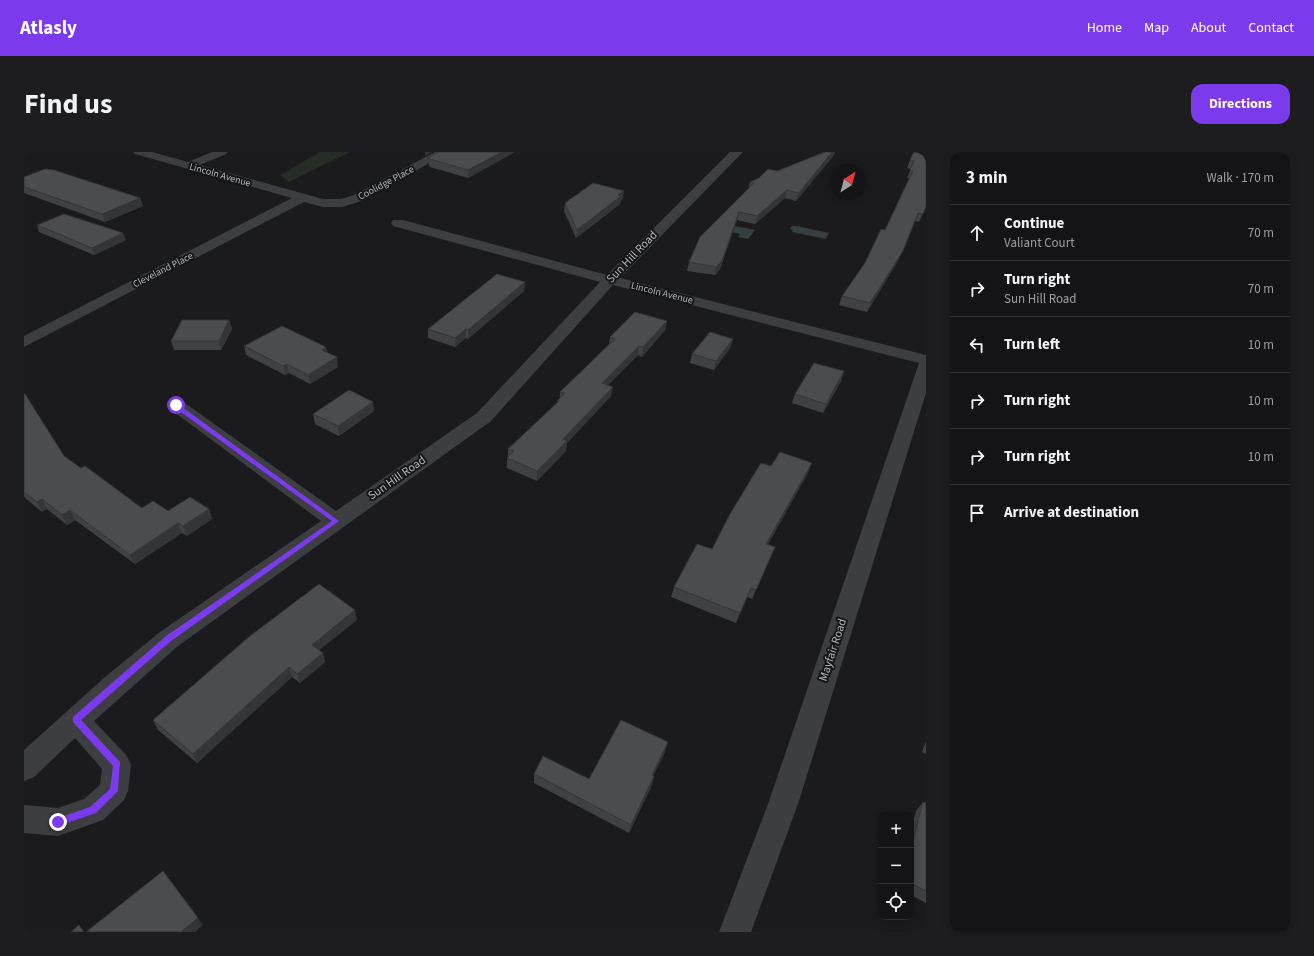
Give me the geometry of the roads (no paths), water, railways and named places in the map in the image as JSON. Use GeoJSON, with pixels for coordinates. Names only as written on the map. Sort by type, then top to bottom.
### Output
{"type":"FeatureCollection","features":[{"type":"Feature","properties":{"kind":"street","name":"Lincoln Avenue"},"geometry":{"type":"LineString","coordinates":[[139,152],[302,198]]}},
{"type":"Feature","properties":{"kind":"street"},"geometry":{"type":"LineString","coordinates":[[188,166],[222,152]]}},
{"type":"Feature","properties":{"kind":"street","name":"Coolidge Place"},"geometry":{"type":"LineString","coordinates":[[302,198],[323,203],[342,203],[358,198],[443,152]]}},
{"type":"Feature","properties":{"kind":"street","name":"Sun Hill Road"},"geometry":{"type":"LineString","coordinates":[[24,768],[169,638],[484,417],[610,280],[723,164],[737,152]]}},
{"type":"Feature","properties":{"kind":"street","name":"Cleveland Place"},"geometry":{"type":"LineString","coordinates":[[24,342],[302,198]]}},
{"type":"Feature","properties":{"kind":"street","name":"Lincoln Avenue"},"geometry":{"type":"LineString","coordinates":[[398,223],[610,280],[926,360]]}},
{"type":"Feature","properties":{"kind":"street","name":"Mayfair Road"},"geometry":{"type":"LineString","coordinates":[[734,932],[783,804],[926,366]]}},
{"type":"Feature","properties":{"kind":"street"},"geometry":{"type":"LineString","coordinates":[[176,405],[336,521]]}},
{"type":"Feature","properties":{"kind":"street"},"geometry":{"type":"LineString","coordinates":[[24,819],[58,822],[93,810],[114,791],[117,765],[76,720]]}}]}
